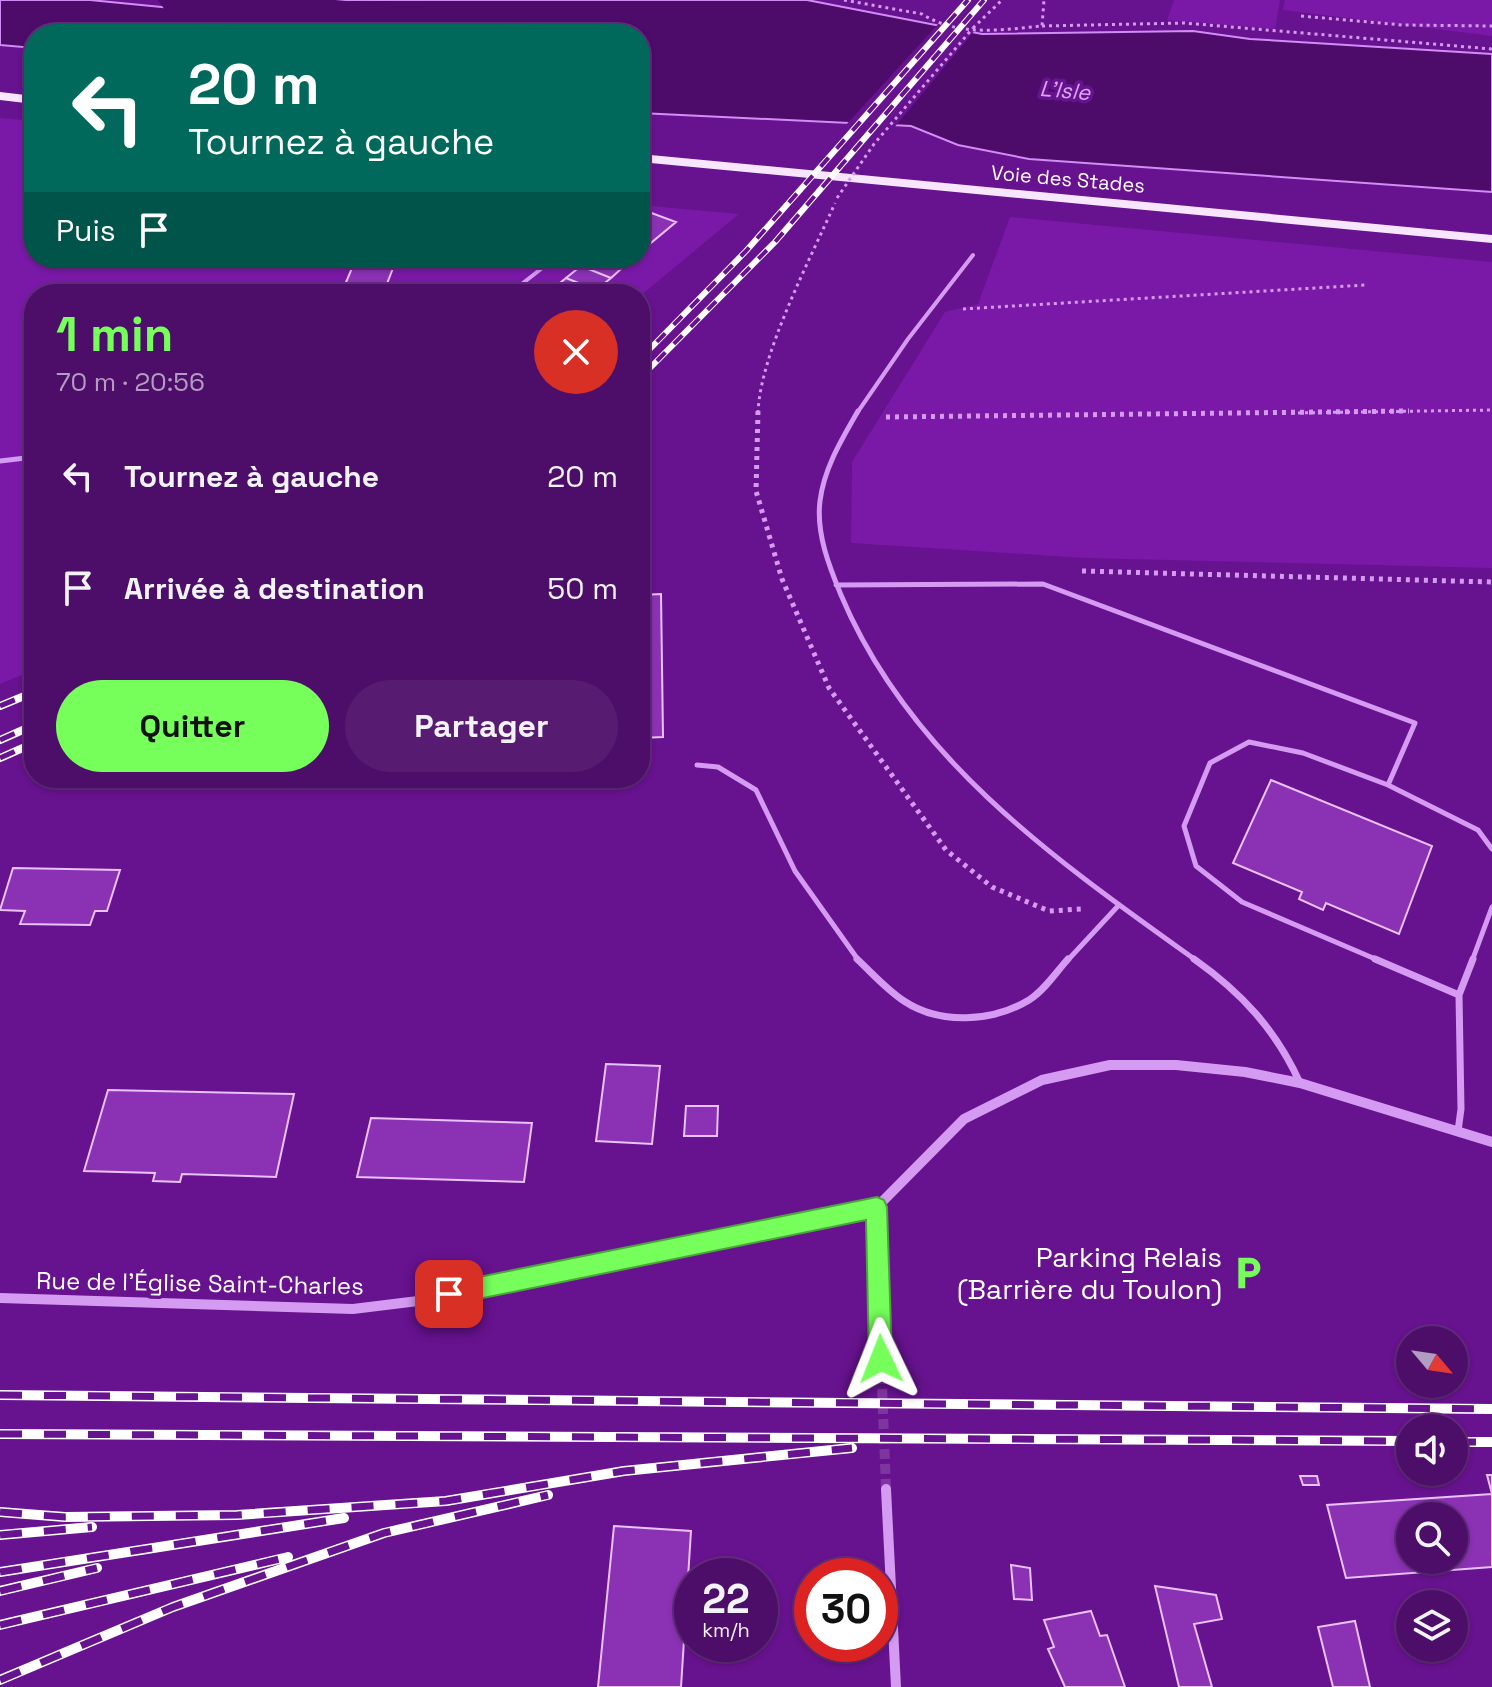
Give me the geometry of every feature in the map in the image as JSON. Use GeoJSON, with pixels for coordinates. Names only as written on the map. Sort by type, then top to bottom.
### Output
{"type":"FeatureCollection","features":[{"type":"Feature","properties":{"kind":"main road"},"geometry":{"type":"LineString","coordinates":[[0,96],[24,99]]}},
{"type":"Feature","properties":{"kind":"main road","name":"Voie des Stades"},"geometry":{"type":"LineString","coordinates":[[650,159],[1492,239]]}},
{"type":"Feature","properties":{"kind":"street"},"geometry":{"type":"LineString","coordinates":[[881,1359],[877,1207],[964,1119],[1042,1080],[1110,1065],[1176,1065],[1245,1072],[1300,1083],[1492,1142]]}},
{"type":"Feature","properties":{"kind":"street","name":"Rue de l'Église Saint-Charles"},"geometry":{"type":"LineString","coordinates":[[0,1298],[353,1309],[418,1301],[877,1207]]}},
{"type":"Feature","properties":{"kind":"street"},"geometry":{"type":"LineString","coordinates":[[886,1489],[896,1687]]}},
{"type":"Feature","properties":{"kind":"lane"},"geometry":{"type":"LineString","coordinates":[[973,255],[927,312],[832,459],[820,499],[822,544],[836,585],[877,671],[941,750],[1028,837],[1118,906],[1182,947],[1261,1016],[1280,1041],[1300,1083]]}},
{"type":"Feature","properties":{"kind":"lane"},"geometry":{"type":"LineString","coordinates":[[522,284],[542,268]]}},
{"type":"Feature","properties":{"kind":"lane"},"geometry":{"type":"LineString","coordinates":[[0,461],[24,458]]}},
{"type":"Feature","properties":{"kind":"lane"},"geometry":{"type":"LineString","coordinates":[[836,585],[1043,584],[1415,723],[1388,785]]}},
{"type":"Feature","properties":{"kind":"lane"},"geometry":{"type":"LineString","coordinates":[[1459,995],[1242,902],[1196,866],[1184,826],[1210,763],[1249,742],[1303,753],[1388,785],[1478,830],[1492,849]]}},
{"type":"Feature","properties":{"kind":"lane"},"geometry":{"type":"LineString","coordinates":[[697,765],[718,767],[756,790],[795,871],[856,958],[904,1001],[929,1013],[955,1018],[989,1016],[1031,999],[1118,906]]}},
{"type":"Feature","properties":{"kind":"lane"},"geometry":{"type":"LineString","coordinates":[[1458,1131],[1461,1109],[1459,995],[1492,907]]}},
{"type":"Feature","properties":{"kind":"path"},"geometry":{"type":"LineString","coordinates":[[844,0],[922,14],[933,21],[979,32],[1042,26],[1184,23],[1492,49]]}},
{"type":"Feature","properties":{"kind":"path"},"geometry":{"type":"LineString","coordinates":[[837,198],[874,144],[973,28],[1002,0]]}},
{"type":"Feature","properties":{"kind":"path"},"geometry":{"type":"LineString","coordinates":[[1042,26],[1044,0]]}},
{"type":"Feature","properties":{"kind":"path"},"geometry":{"type":"LineString","coordinates":[[1301,16],[1402,25],[1492,26]]}},
{"type":"Feature","properties":{"kind":"path"},"geometry":{"type":"LineString","coordinates":[[927,312],[1365,285]]}},
{"type":"Feature","properties":{"kind":"path"},"geometry":{"type":"LineString","coordinates":[[857,417],[1492,410]]}},
{"type":"Feature","properties":{"kind":"path"},"geometry":{"type":"LineString","coordinates":[[1043,584],[1088,569],[1492,582]]}},
{"type":"Feature","properties":{"kind":"shaded area"},"geometry":{"type":"Polygon","coordinates":[[[1174,0],[1280,0],[1275,29],[1167,20],[1174,0]]]}},
{"type":"Feature","properties":{"kind":"shaded area"},"geometry":{"type":"Polygon","coordinates":[[[1285,0],[1492,0],[1492,36],[1283,10],[1285,0]]]}},
{"type":"Feature","properties":{"kind":"shaded area"},"geometry":{"type":"Polygon","coordinates":[[[0,118],[24,120],[24,268],[650,268],[650,206],[739,214],[650,288],[650,284],[24,284],[24,674],[0,684],[0,118]]]}},
{"type":"Feature","properties":{"kind":"shaded area"},"geometry":{"type":"Polygon","coordinates":[[[1010,217],[1492,262],[1492,568],[1085,558],[851,543],[852,462],[945,312],[978,304],[1010,217]]]}},
{"type":"Feature","properties":{"kind":"water"},"geometry":{"type":"Polygon","coordinates":[[[0,0],[90,0],[316,22],[332,0],[807,0],[982,34],[1193,31],[1250,39],[1492,54],[1492,192],[1029,159],[958,145],[911,126],[650,113],[650,24],[24,24],[24,47],[0,45],[0,0]]]}},
{"type":"Feature","properties":{"kind":"pier"},"geometry":{"type":"Polygon","coordinates":[[[940,22],[976,29],[893,129],[845,126],[940,22]]]}},
{"type":"Feature","properties":{"kind":"building"},"geometry":{"type":"Polygon","coordinates":[[[650,212],[676,222],[650,244],[650,212]]]}},
{"type":"Feature","properties":{"kind":"building"},"geometry":{"type":"Polygon","coordinates":[[[352,268],[393,268],[387,284],[345,284],[352,268]]]}},
{"type":"Feature","properties":{"kind":"building"},"geometry":{"type":"Polygon","coordinates":[[[578,268],[586,268],[611,278],[604,284],[581,284],[566,278],[578,268]]]}},
{"type":"Feature","properties":{"kind":"building"},"geometry":{"type":"Polygon","coordinates":[[[586,268],[622,268],[611,278],[586,268]]]}},
{"type":"Feature","properties":{"kind":"building"},"geometry":{"type":"Polygon","coordinates":[[[566,278],[581,284],[559,284],[566,278]]]}},
{"type":"Feature","properties":{"kind":"building"},"geometry":{"type":"Polygon","coordinates":[[[661,594],[663,737],[650,738],[650,595],[661,594]]]}},
{"type":"Feature","properties":{"kind":"building"},"geometry":{"type":"Polygon","coordinates":[[[1271,780],[1432,846],[1399,934],[1326,903],[1323,910],[1299,899],[1302,892],[1233,863],[1271,780]]]}},
{"type":"Feature","properties":{"kind":"building"},"geometry":{"type":"Polygon","coordinates":[[[13,868],[120,870],[107,911],[95,911],[90,925],[20,924],[25,911],[0,910],[13,868]]]}},
{"type":"Feature","properties":{"kind":"building"},"geometry":{"type":"Polygon","coordinates":[[[606,1064],[660,1066],[652,1144],[596,1141],[606,1064]]]}},
{"type":"Feature","properties":{"kind":"building"},"geometry":{"type":"Polygon","coordinates":[[[108,1090],[294,1094],[276,1177],[182,1174],[180,1182],[153,1181],[155,1173],[84,1171],[108,1090]]]}},
{"type":"Feature","properties":{"kind":"building"},"geometry":{"type":"Polygon","coordinates":[[[686,1106],[718,1106],[717,1136],[684,1136],[686,1106]]]}},
{"type":"Feature","properties":{"kind":"building"},"geometry":{"type":"Polygon","coordinates":[[[371,1118],[532,1123],[524,1182],[357,1177],[371,1118]]]}},
{"type":"Feature","properties":{"kind":"building"},"geometry":{"type":"Polygon","coordinates":[[[1487,1475],[1492,1475],[1492,1494],[1487,1475]]]}},
{"type":"Feature","properties":{"kind":"building"},"geometry":{"type":"Polygon","coordinates":[[[1300,1476],[1317,1476],[1319,1485],[1303,1485],[1300,1476]]]}},
{"type":"Feature","properties":{"kind":"building"},"geometry":{"type":"Polygon","coordinates":[[[1492,1494],[1492,1567],[1468,1569],[1468,1502],[1396,1502],[1396,1574],[1399,1574],[1346,1578],[1327,1505],[1492,1494]]]}},
{"type":"Feature","properties":{"kind":"building"},"geometry":{"type":"Polygon","coordinates":[[[614,1526],[691,1531],[689,1558],[674,1558],[674,1662],[683,1662],[681,1687],[598,1687],[614,1526]]]}},
{"type":"Feature","properties":{"kind":"building"},"geometry":{"type":"Polygon","coordinates":[[[1011,1565],[1030,1568],[1032,1600],[1014,1599],[1011,1565]]]}},
{"type":"Feature","properties":{"kind":"building"},"geometry":{"type":"Polygon","coordinates":[[[1155,1586],[1216,1595],[1222,1619],[1194,1624],[1212,1687],[1179,1687],[1155,1586]]]}},
{"type":"Feature","properties":{"kind":"building"},"geometry":{"type":"Polygon","coordinates":[[[1091,1611],[1100,1636],[1107,1635],[1125,1687],[1065,1687],[1048,1649],[1054,1647],[1044,1620],[1091,1611]]]}},
{"type":"Feature","properties":{"kind":"building"},"geometry":{"type":"Polygon","coordinates":[[[1355,1621],[1370,1687],[1333,1687],[1318,1627],[1355,1621]]]}},
{"type":"Feature","properties":{"kind":"waterway","name":"L'Isle"},"geometry":{"type":"LineString","coordinates":[[182,0],[434,24]]}},
{"type":"Feature","properties":{"kind":"tunnel"},"geometry":{"type":"LineString","coordinates":[[881,1359],[886,1489]]}},
{"type":"Feature","properties":{"kind":"railway"},"geometry":{"type":"LineString","coordinates":[[650,349],[746,251],[968,0]]}},
{"type":"Feature","properties":{"kind":"railway"},"geometry":{"type":"LineString","coordinates":[[650,368],[775,242],[984,0]]}},
{"type":"Feature","properties":{"kind":"railway"},"geometry":{"type":"LineString","coordinates":[[0,706],[24,696]]}},
{"type":"Feature","properties":{"kind":"railway"},"geometry":{"type":"LineString","coordinates":[[0,740],[24,729]]}},
{"type":"Feature","properties":{"kind":"railway"},"geometry":{"type":"LineString","coordinates":[[0,758],[24,747]]}},
{"type":"Feature","properties":{"kind":"railway"},"geometry":{"type":"LineString","coordinates":[[0,1395],[1492,1409]]}},
{"type":"Feature","properties":{"kind":"railway"},"geometry":{"type":"LineString","coordinates":[[0,1434],[1396,1441]]}},
{"type":"Feature","properties":{"kind":"railway"},"geometry":{"type":"LineString","coordinates":[[1468,1442],[1492,1442]]}},
{"type":"Feature","properties":{"kind":"railway"},"geometry":{"type":"LineString","coordinates":[[0,1512],[65,1517],[237,1515],[446,1501],[624,1471],[852,1448]]}},
{"type":"Feature","properties":{"kind":"railway"},"geometry":{"type":"LineString","coordinates":[[0,1680],[173,1607],[384,1533],[548,1495]]}},
{"type":"Feature","properties":{"kind":"railway"},"geometry":{"type":"LineString","coordinates":[[0,1572],[344,1518]]}},
{"type":"Feature","properties":{"kind":"railway"},"geometry":{"type":"LineString","coordinates":[[0,1535],[92,1527]]}},
{"type":"Feature","properties":{"kind":"railway"},"geometry":{"type":"LineString","coordinates":[[0,1625],[288,1557]]}},
{"type":"Feature","properties":{"kind":"railway"},"geometry":{"type":"LineString","coordinates":[[0,1591],[97,1568]]}},
{"type":"Feature","properties":{"kind":"place","name":"Parking Relais (Barrière du Toulon)"},"geometry":{"type":"Point","coordinates":[1248,1273]}},
{"type":"Feature","properties":{"kind":"route"},"geometry":{"type":"LineString","coordinates":[[449,1294],[877,1207],[881,1359]]}}]}
